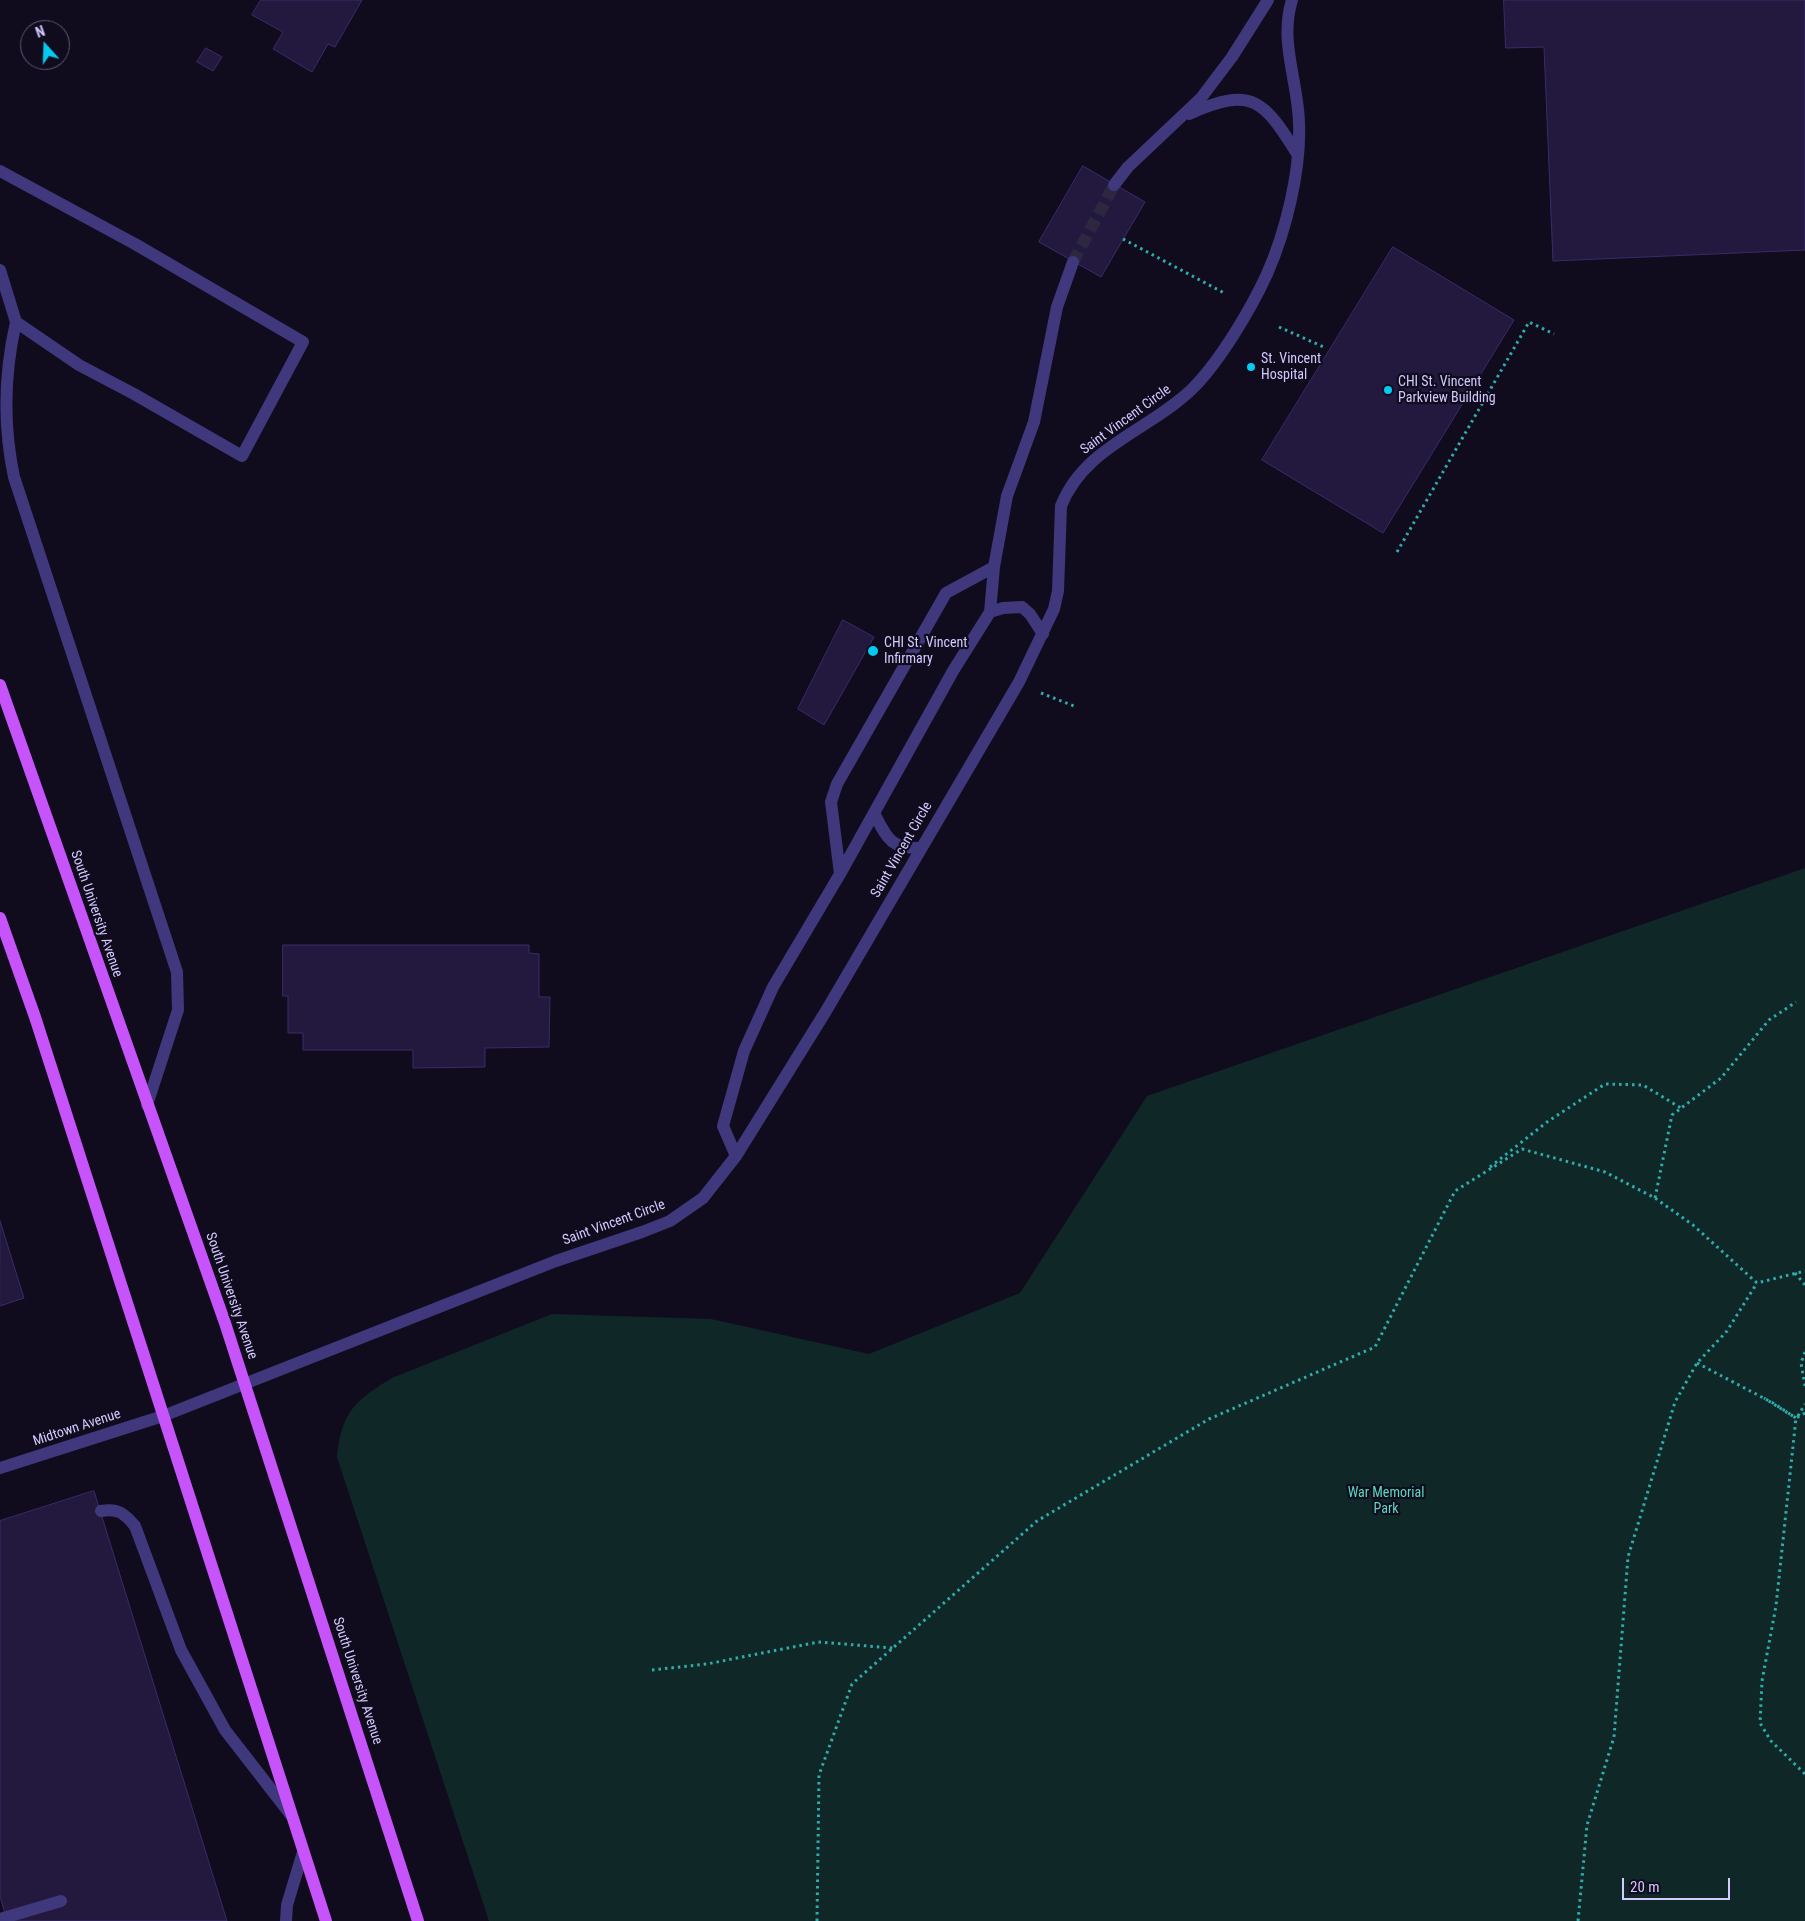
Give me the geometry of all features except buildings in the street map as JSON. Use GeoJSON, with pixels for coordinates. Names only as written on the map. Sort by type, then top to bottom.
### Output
{"type":"FeatureCollection","features":[{"type":"Feature","properties":{"kind":"main road","name":"South University Avenue"},"geometry":{"type":"LineString","coordinates":[[0,686],[245,1383],[418,1921]]}},
{"type":"Feature","properties":{"kind":"main road"},"geometry":{"type":"LineString","coordinates":[[0,918],[35,1017],[326,1921]]}},
{"type":"Feature","properties":{"kind":"street"},"geometry":{"type":"LineString","coordinates":[[1114,185],[1128,167],[1182,117],[1232,58],[1268,0]]}},
{"type":"Feature","properties":{"kind":"street","name":"Saint Vincent Circle"},"geometry":{"type":"LineString","coordinates":[[163,1416],[556,1261],[670,1221],[703,1198],[736,1156],[826,1011],[1019,682],[1054,609],[1058,592],[1061,506],[1078,475],[1107,449],[1172,406],[1204,377],[1267,274],[1281,235],[1298,155],[1299,122],[1287,52],[1287,28],[1292,0]]}},
{"type":"Feature","properties":{"kind":"street"},"geometry":{"type":"LineString","coordinates":[[1182,117],[1225,100],[1250,100],[1271,113],[1298,155]]}},
{"type":"Feature","properties":{"kind":"street"},"geometry":{"type":"LineString","coordinates":[[0,171],[135,244],[303,342],[242,456],[134,394],[79,366],[16,322]]}},
{"type":"Feature","properties":{"kind":"street"},"geometry":{"type":"LineString","coordinates":[[736,1156],[723,1126],[744,1051],[773,987],[840,874],[953,671],[990,612],[994,566],[1007,496],[1034,422],[1057,307],[1073,262]]}},
{"type":"Feature","properties":{"kind":"street"},"geometry":{"type":"LineString","coordinates":[[0,270],[16,322],[9,353],[6,393],[7,438],[14,477],[177,972],[178,1010],[147,1105]]}},
{"type":"Feature","properties":{"kind":"street"},"geometry":{"type":"LineString","coordinates":[[840,874],[831,802],[837,784],[946,593],[994,566]]}},
{"type":"Feature","properties":{"kind":"street"},"geometry":{"type":"LineString","coordinates":[[990,612],[1003,608],[1022,607],[1030,614],[1043,634]]}},
{"type":"Feature","properties":{"kind":"street"},"geometry":{"type":"LineString","coordinates":[[874,813],[892,843],[903,848],[921,848]]}},
{"type":"Feature","properties":{"kind":"street","name":"Midtown Avenue"},"geometry":{"type":"LineString","coordinates":[[0,1468],[163,1416]]}},
{"type":"Feature","properties":{"kind":"street"},"geometry":{"type":"LineString","coordinates":[[101,1512],[114,1509],[125,1514],[135,1526],[180,1650],[226,1730],[291,1816]]}},
{"type":"Feature","properties":{"kind":"street"},"geometry":{"type":"LineString","coordinates":[[286,1921],[287,1905],[303,1852]]}},
{"type":"Feature","properties":{"kind":"street"},"geometry":{"type":"LineString","coordinates":[[0,1919],[61,1901]]}},
{"type":"Feature","properties":{"kind":"path"},"geometry":{"type":"LineString","coordinates":[[1123,239],[1226,294]]}},
{"type":"Feature","properties":{"kind":"path"},"geometry":{"type":"LineString","coordinates":[[1397,552],[1529,322],[1554,334]]}},
{"type":"Feature","properties":{"kind":"path"},"geometry":{"type":"LineString","coordinates":[[1279,328],[1326,348]]}},
{"type":"Feature","properties":{"kind":"path"},"geometry":{"type":"LineString","coordinates":[[1038,692],[1074,706]]}},
{"type":"Feature","properties":{"kind":"path"},"geometry":{"type":"LineString","coordinates":[[1655,1198],[1672,1115],[1722,1078],[1769,1020],[1796,1002]]}},
{"type":"Feature","properties":{"kind":"path"},"geometry":{"type":"LineString","coordinates":[[1477,1177],[1547,1122],[1606,1084],[1643,1085],[1681,1108]]}},
{"type":"Feature","properties":{"kind":"path"},"geometry":{"type":"LineString","coordinates":[[817,1921],[819,1774],[852,1684],[1037,1521],[1209,1419],[1375,1347],[1455,1191],[1522,1149],[1605,1172],[1655,1198],[1693,1225],[1757,1283]]}},
{"type":"Feature","properties":{"kind":"path"},"geometry":{"type":"LineString","coordinates":[[1578,1921],[1587,1825],[1614,1737],[1628,1557],[1675,1402],[1697,1363],[1727,1331],[1757,1283],[1805,1271]]}},
{"type":"Feature","properties":{"kind":"path"},"geometry":{"type":"LineString","coordinates":[[1795,1273],[1805,1285]]}},
{"type":"Feature","properties":{"kind":"path"},"geometry":{"type":"LineString","coordinates":[[1805,1352],[1801,1363],[1805,1386]]}},
{"type":"Feature","properties":{"kind":"path"},"geometry":{"type":"LineString","coordinates":[[1697,1363],[1764,1398],[1796,1418]]}},
{"type":"Feature","properties":{"kind":"path"},"geometry":{"type":"LineString","coordinates":[[1805,1404],[1796,1418],[1776,1606],[1762,1681],[1760,1723],[1771,1741],[1805,1774]]}},
{"type":"Feature","properties":{"kind":"path"},"geometry":{"type":"LineString","coordinates":[[1796,1418],[1805,1413]]}},
{"type":"Feature","properties":{"kind":"path"},"geometry":{"type":"LineString","coordinates":[[652,1670],[707,1664],[818,1642],[893,1648]]}},
{"type":"Feature","properties":{"kind":"green space","name":"War Memorial Park"},"geometry":{"type":"Polygon","coordinates":[[[1805,868],[1805,1921],[489,1921],[337,1457],[346,1418],[368,1393],[392,1378],[552,1314],[711,1319],[869,1354],[1020,1293],[1147,1096],[1805,868]]]}},
{"type":"Feature","properties":{"kind":"tunnel"},"geometry":{"type":"LineString","coordinates":[[1073,262],[1114,185]]}},
{"type":"Feature","properties":{"kind":"place","name":"St. Vincent Hospital"},"geometry":{"type":"Point","coordinates":[1251,367]}},
{"type":"Feature","properties":{"kind":"place","name":"CHI St. Vincent Parkview Building"},"geometry":{"type":"Point","coordinates":[1388,390]}},
{"type":"Feature","properties":{"kind":"place","name":"CHI St. Vincent Infirmary"},"geometry":{"type":"Point","coordinates":[873,651]}}]}
